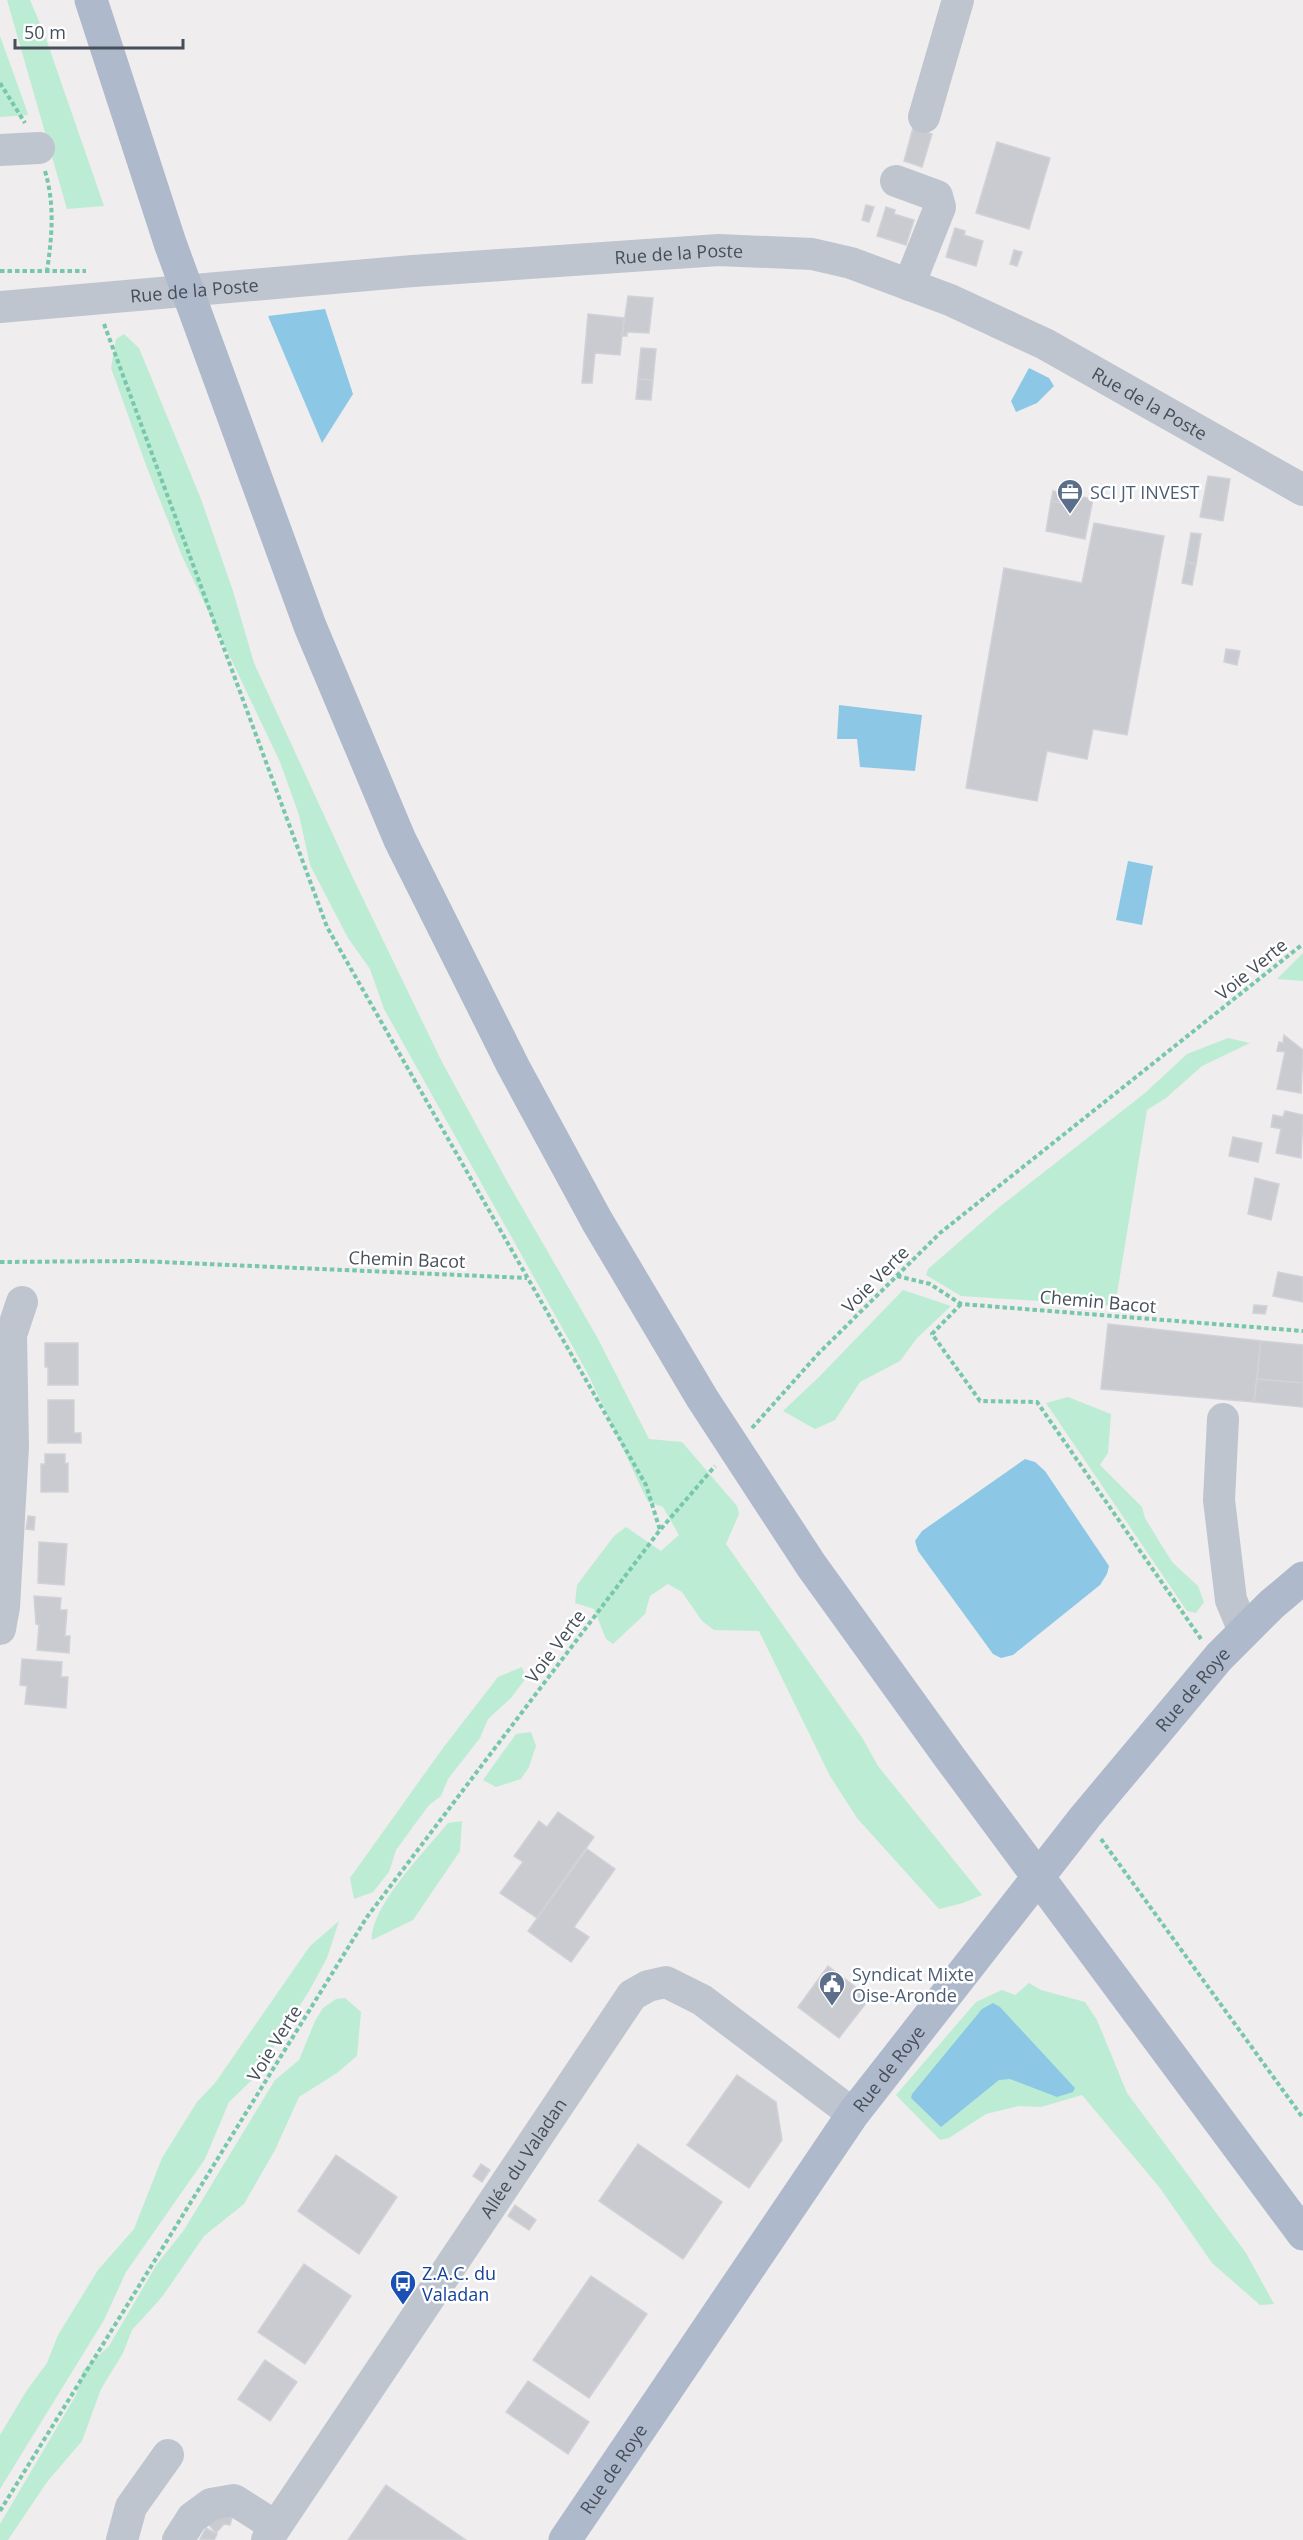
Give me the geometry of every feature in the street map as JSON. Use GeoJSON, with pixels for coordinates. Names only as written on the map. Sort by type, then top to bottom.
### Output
{"type":"FeatureCollection","features":[{"type":"Feature","properties":{"kind":"main road"},"geometry":{"type":"LineString","coordinates":[[91,0],[203,339],[310,626],[400,840],[513,1066],[597,1221],[732,1445],[811,1565],[1303,2234]]}},
{"type":"Feature","properties":{"kind":"main road","name":"Rue de Roye"},"geometry":{"type":"LineString","coordinates":[[565,2540],[853,2114],[1085,1817],[1219,1657],[1272,1604],[1303,1578]]}},
{"type":"Feature","properties":{"kind":"street"},"geometry":{"type":"LineString","coordinates":[[924,117],[958,0]]}},
{"type":"Feature","properties":{"kind":"street"},"geometry":{"type":"LineString","coordinates":[[0,150],[39,148]]}},
{"type":"Feature","properties":{"kind":"street"},"geometry":{"type":"LineString","coordinates":[[896,181],[937,196],[940,207],[909,285]]}},
{"type":"Feature","properties":{"kind":"street","name":"Rue de la Poste"},"geometry":{"type":"LineString","coordinates":[[0,307],[414,270],[719,250],[812,254],[851,263],[950,300],[1045,344],[1303,490]]}},
{"type":"Feature","properties":{"kind":"street"},"geometry":{"type":"LineString","coordinates":[[0,1629],[4,1607],[5,1490],[13,1447],[11,1335],[22,1302]]}},
{"type":"Feature","properties":{"kind":"street"},"geometry":{"type":"LineString","coordinates":[[1223,1419],[1219,1500],[1231,1600],[1244,1631]]}},
{"type":"Feature","properties":{"kind":"street","name":"Allée du Valadan"},"geometry":{"type":"LineString","coordinates":[[271,2533],[632,1995],[648,1986],[666,1982],[702,2001],[853,2114]]}},
{"type":"Feature","properties":{"kind":"street"},"geometry":{"type":"LineString","coordinates":[[122,2540],[131,2507],[168,2455]]}},
{"type":"Feature","properties":{"kind":"street"},"geometry":{"type":"LineString","coordinates":[[178,2540],[192,2518],[211,2504],[234,2500],[250,2508],[271,2533]]}},
{"type":"Feature","properties":{"kind":"path"},"geometry":{"type":"LineString","coordinates":[[103,324],[327,927],[646,1485],[660,1530]]}},
{"type":"Feature","properties":{"kind":"path","name":"Voie Verte"},"geometry":{"type":"LineString","coordinates":[[0,2511],[367,1917],[660,1530],[732,1445],[818,1354],[940,1233],[1303,944]]}},
{"type":"Feature","properties":{"kind":"path","name":"Chemin Bacot"},"geometry":{"type":"LineString","coordinates":[[0,1262],[138,1261],[526,1278]]}},
{"type":"Feature","properties":{"kind":"path","name":"Chemin Bacot"},"geometry":{"type":"LineString","coordinates":[[897,1275],[930,1284],[962,1304],[1303,1331]]}},
{"type":"Feature","properties":{"kind":"path"},"geometry":{"type":"LineString","coordinates":[[962,1304],[932,1334],[980,1401],[1037,1402],[1208,1648],[1219,1657]]}},
{"type":"Feature","properties":{"kind":"path"},"geometry":{"type":"LineString","coordinates":[[1085,1817],[1303,2118]]}},
{"type":"Feature","properties":{"kind":"green space"},"geometry":{"type":"Polygon","coordinates":[[[7,0],[30,0],[44,33],[104,206],[67,209],[7,0]]]}},
{"type":"Feature","properties":{"kind":"green space"},"geometry":{"type":"Polygon","coordinates":[[[0,36],[28,114],[28,115],[0,117],[0,36]]]}},
{"type":"Feature","properties":{"kind":"green space"},"geometry":{"type":"Polygon","coordinates":[[[124,334],[139,348],[201,499],[233,591],[254,663],[353,878],[442,1062],[508,1183],[597,1337],[649,1439],[682,1442],[737,1506],[739,1514],[726,1544],[863,1739],[878,1766],[982,1895],[939,1909],[857,1818],[830,1776],[759,1631],[714,1630],[702,1621],[682,1592],[668,1584],[650,1596],[645,1614],[613,1644],[606,1639],[594,1609],[575,1603],[577,1585],[614,1536],[626,1527],[661,1551],[679,1535],[663,1507],[648,1502],[588,1374],[384,1009],[370,969],[348,938],[310,865],[299,815],[280,762],[182,556],[111,368],[116,339],[124,334]]]}},
{"type":"Feature","properties":{"kind":"green space"},"geometry":{"type":"Polygon","coordinates":[[[1303,953],[1303,981],[1277,979],[1303,953]]]}},
{"type":"Feature","properties":{"kind":"green space"},"geometry":{"type":"Polygon","coordinates":[[[1228,1038],[1250,1043],[1202,1066],[1166,1098],[1147,1110],[1115,1306],[961,1296],[926,1275],[928,1269],[997,1209],[1145,1093],[1187,1054],[1228,1038]]]}},
{"type":"Feature","properties":{"kind":"green space"},"geometry":{"type":"Polygon","coordinates":[[[903,1290],[951,1306],[917,1338],[900,1361],[860,1382],[835,1420],[815,1429],[783,1411],[819,1377],[903,1290]]]}},
{"type":"Feature","properties":{"kind":"green space"},"geometry":{"type":"Polygon","coordinates":[[[1068,1397],[1111,1414],[1108,1453],[1100,1465],[1142,1507],[1145,1518],[1173,1563],[1198,1586],[1204,1602],[1196,1613],[1187,1611],[1046,1403],[1068,1397]]]}},
{"type":"Feature","properties":{"kind":"green space"},"geometry":{"type":"Polygon","coordinates":[[[522,1667],[526,1678],[511,1698],[488,1719],[480,1738],[448,1779],[441,1796],[429,1805],[396,1850],[389,1872],[373,1892],[354,1899],[350,1878],[443,1748],[498,1677],[522,1667]]]}},
{"type":"Feature","properties":{"kind":"green space"},"geometry":{"type":"Polygon","coordinates":[[[531,1732],[536,1746],[529,1767],[521,1779],[496,1787],[483,1780],[516,1734],[531,1732]]]}},
{"type":"Feature","properties":{"kind":"green space"},"geometry":{"type":"Polygon","coordinates":[[[462,1821],[460,1851],[413,1920],[372,1940],[380,1912],[401,1879],[448,1823],[462,1821]]]}},
{"type":"Feature","properties":{"kind":"green space"},"geometry":{"type":"Polygon","coordinates":[[[339,1921],[327,1958],[309,1991],[255,2077],[229,2102],[205,2159],[126,2272],[104,2320],[0,2489],[0,2435],[27,2390],[47,2363],[58,2335],[98,2270],[134,2229],[162,2158],[197,2102],[215,2083],[310,1946],[339,1921]]]}},
{"type":"Feature","properties":{"kind":"green space"},"geometry":{"type":"Polygon","coordinates":[[[1029,1983],[1041,1990],[1085,2002],[1097,2020],[1127,2093],[1246,2253],[1274,2304],[1260,2305],[1212,2263],[1160,2188],[1082,2095],[1041,2107],[1019,2106],[986,2114],[949,2138],[940,2140],[896,2095],[976,2002],[1002,1990],[1015,1995],[1029,1983]]]}},
{"type":"Feature","properties":{"kind":"green space"},"geometry":{"type":"Polygon","coordinates":[[[345,1998],[361,2012],[357,2056],[337,2073],[299,2097],[275,2150],[244,2204],[204,2236],[162,2297],[132,2330],[123,2353],[101,2389],[82,2441],[47,2482],[8,2540],[0,2540],[0,2524],[76,2395],[83,2370],[109,2346],[157,2264],[184,2230],[275,2080],[299,2060],[315,2021],[323,2008],[336,1999],[345,1998]]]}},
{"type":"Feature","properties":{"kind":"water"},"geometry":{"type":"Polygon","coordinates":[[[325,309],[353,394],[322,443],[268,316],[325,309]]]}},
{"type":"Feature","properties":{"kind":"water"},"geometry":{"type":"Polygon","coordinates":[[[1029,368],[1049,378],[1054,386],[1037,403],[1016,412],[1011,401],[1029,368]]]}},
{"type":"Feature","properties":{"kind":"water"},"geometry":{"type":"Polygon","coordinates":[[[839,705],[922,715],[915,771],[860,767],[857,739],[837,739],[839,705]]]}},
{"type":"Feature","properties":{"kind":"water"},"geometry":{"type":"Polygon","coordinates":[[[1128,861],[1153,866],[1142,925],[1116,920],[1128,861]]]}},
{"type":"Feature","properties":{"kind":"water"},"geometry":{"type":"Polygon","coordinates":[[[1025,1459],[1035,1462],[1045,1471],[1109,1566],[1100,1585],[1013,1655],[1001,1658],[993,1654],[918,1551],[915,1541],[922,1531],[1025,1459]]]}},
{"type":"Feature","properties":{"kind":"water"},"geometry":{"type":"Polygon","coordinates":[[[993,2003],[1000,2007],[1075,2088],[1073,2092],[1057,2097],[1010,2079],[999,2080],[941,2127],[911,2098],[912,2094],[982,2009],[993,2003]]]}},
{"type":"Feature","properties":{"kind":"building"},"geometry":{"type":"Polygon","coordinates":[[[913,128],[932,134],[922,167],[904,161],[913,128]]]}},
{"type":"Feature","properties":{"kind":"building"},"geometry":{"type":"Polygon","coordinates":[[[997,142],[1050,158],[1029,229],[976,213],[997,142]]]}},
{"type":"Feature","properties":{"kind":"building"},"geometry":{"type":"Polygon","coordinates":[[[866,205],[874,207],[869,222],[862,220],[866,205]]]}},
{"type":"Feature","properties":{"kind":"building"},"geometry":{"type":"Polygon","coordinates":[[[886,207],[895,210],[894,214],[914,220],[906,245],[877,236],[886,207]]]}},
{"type":"Feature","properties":{"kind":"building"},"geometry":{"type":"Polygon","coordinates":[[[955,228],[965,231],[964,235],[983,241],[976,266],[946,257],[955,228]]]}},
{"type":"Feature","properties":{"kind":"building"},"geometry":{"type":"Polygon","coordinates":[[[1014,250],[1022,252],[1017,266],[1010,264],[1014,250]]]}},
{"type":"Feature","properties":{"kind":"building"},"geometry":{"type":"Polygon","coordinates":[[[628,296],[653,298],[649,333],[627,332],[627,336],[622,336],[628,296]]]}},
{"type":"Feature","properties":{"kind":"building"},"geometry":{"type":"Polygon","coordinates":[[[588,314],[624,318],[620,355],[595,353],[592,383],[582,383],[588,314]]]}},
{"type":"Feature","properties":{"kind":"building"},"geometry":{"type":"Polygon","coordinates":[[[641,348],[656,349],[653,380],[638,379],[641,348]]]}},
{"type":"Feature","properties":{"kind":"building"},"geometry":{"type":"Polygon","coordinates":[[[638,379],[653,380],[651,400],[636,399],[638,379]]]}},
{"type":"Feature","properties":{"kind":"building"},"geometry":{"type":"Polygon","coordinates":[[[1208,476],[1230,479],[1223,521],[1200,517],[1208,476]]]}},
{"type":"Feature","properties":{"kind":"building"},"geometry":{"type":"Polygon","coordinates":[[[1053,491],[1063,493],[1061,503],[1051,501],[1053,491]]]}},
{"type":"Feature","properties":{"kind":"building"},"geometry":{"type":"Polygon","coordinates":[[[1063,493],[1093,499],[1085,539],[1046,531],[1051,501],[1061,503],[1063,493]]]}},
{"type":"Feature","properties":{"kind":"building"},"geometry":{"type":"Polygon","coordinates":[[[1094,523],[1164,536],[1127,735],[1093,729],[1087,759],[1047,751],[1037,801],[966,788],[1004,568],[1082,583],[1094,523]]]}},
{"type":"Feature","properties":{"kind":"building"},"geometry":{"type":"Polygon","coordinates":[[[1191,533],[1201,534],[1196,564],[1186,562],[1191,533]]]}},
{"type":"Feature","properties":{"kind":"building"},"geometry":{"type":"Polygon","coordinates":[[[1186,562],[1196,564],[1192,585],[1182,583],[1186,562]]]}},
{"type":"Feature","properties":{"kind":"building"},"geometry":{"type":"Polygon","coordinates":[[[1226,649],[1240,651],[1237,665],[1224,662],[1226,649]]]}},
{"type":"Feature","properties":{"kind":"building"},"geometry":{"type":"Polygon","coordinates":[[[1284,1035],[1303,1050],[1301,1093],[1277,1089],[1285,1052],[1277,1051],[1279,1042],[1283,1043],[1284,1035]]]}},
{"type":"Feature","properties":{"kind":"building"},"geometry":{"type":"Polygon","coordinates":[[[1285,1111],[1303,1115],[1301,1158],[1276,1153],[1281,1129],[1271,1127],[1273,1115],[1283,1117],[1285,1111]]]}},
{"type":"Feature","properties":{"kind":"building"},"geometry":{"type":"Polygon","coordinates":[[[1233,1137],[1262,1143],[1258,1162],[1229,1156],[1233,1137]]]}},
{"type":"Feature","properties":{"kind":"building"},"geometry":{"type":"Polygon","coordinates":[[[1255,1178],[1279,1184],[1271,1220],[1248,1214],[1255,1178]]]}},
{"type":"Feature","properties":{"kind":"building"},"geometry":{"type":"Polygon","coordinates":[[[1278,1272],[1303,1277],[1303,1302],[1273,1296],[1278,1272]]]}},
{"type":"Feature","properties":{"kind":"building"},"geometry":{"type":"Polygon","coordinates":[[[1254,1305],[1267,1306],[1265,1314],[1253,1313],[1254,1305]]]}},
{"type":"Feature","properties":{"kind":"building"},"geometry":{"type":"Polygon","coordinates":[[[1108,1324],[1261,1341],[1254,1402],[1101,1389],[1108,1324]]]}},
{"type":"Feature","properties":{"kind":"building"},"geometry":{"type":"Polygon","coordinates":[[[1261,1341],[1303,1345],[1303,1383],[1257,1379],[1261,1341]]]}},
{"type":"Feature","properties":{"kind":"building"},"geometry":{"type":"Polygon","coordinates":[[[45,1343],[78,1343],[78,1385],[48,1385],[45,1343]]]}},
{"type":"Feature","properties":{"kind":"building"},"geometry":{"type":"Polygon","coordinates":[[[1257,1379],[1303,1383],[1303,1407],[1254,1402],[1257,1379]]]}},
{"type":"Feature","properties":{"kind":"building"},"geometry":{"type":"Polygon","coordinates":[[[48,1400],[74,1400],[74,1433],[81,1433],[81,1443],[48,1443],[48,1400]]]}},
{"type":"Feature","properties":{"kind":"building"},"geometry":{"type":"Polygon","coordinates":[[[45,1454],[65,1454],[65,1464],[68,1463],[68,1492],[41,1492],[41,1464],[45,1464],[45,1454]]]}},
{"type":"Feature","properties":{"kind":"building"},"geometry":{"type":"Polygon","coordinates":[[[28,1516],[35,1517],[34,1530],[26,1529],[28,1516]]]}},
{"type":"Feature","properties":{"kind":"building"},"geometry":{"type":"Polygon","coordinates":[[[39,1542],[67,1544],[64,1585],[38,1583],[39,1542]]]}},
{"type":"Feature","properties":{"kind":"building"},"geometry":{"type":"Polygon","coordinates":[[[34,1596],[61,1598],[60,1610],[67,1610],[65,1636],[70,1636],[69,1653],[37,1650],[39,1625],[36,1624],[34,1596]]]}},
{"type":"Feature","properties":{"kind":"building"},"geometry":{"type":"Polygon","coordinates":[[[22,1659],[62,1662],[61,1677],[68,1677],[66,1708],[25,1704],[27,1686],[20,1685],[22,1659]]]}},
{"type":"Feature","properties":{"kind":"building"},"geometry":{"type":"Polygon","coordinates":[[[558,1812],[594,1837],[537,1918],[500,1893],[523,1862],[514,1856],[539,1821],[547,1827],[558,1812]]]}},
{"type":"Feature","properties":{"kind":"building"},"geometry":{"type":"Polygon","coordinates":[[[587,1849],[615,1869],[574,1927],[589,1937],[571,1962],[528,1931],[587,1849]]]}},
{"type":"Feature","properties":{"kind":"building"},"geometry":{"type":"Polygon","coordinates":[[[828,1966],[870,1998],[839,2038],[798,2007],[828,1966]]]}},
{"type":"Feature","properties":{"kind":"building"},"geometry":{"type":"Polygon","coordinates":[[[737,2075],[776,2102],[782,2140],[749,2188],[687,2145],[737,2075]]]}},
{"type":"Feature","properties":{"kind":"building"},"geometry":{"type":"Polygon","coordinates":[[[638,2144],[722,2202],[683,2259],[599,2201],[638,2144]]]}},
{"type":"Feature","properties":{"kind":"building"},"geometry":{"type":"Polygon","coordinates":[[[336,2155],[397,2197],[359,2254],[298,2211],[336,2155]]]}},
{"type":"Feature","properties":{"kind":"building"},"geometry":{"type":"Polygon","coordinates":[[[481,2164],[490,2170],[482,2182],[473,2176],[481,2164]]]}},
{"type":"Feature","properties":{"kind":"building"},"geometry":{"type":"Polygon","coordinates":[[[515,2205],[536,2220],[529,2230],[508,2216],[515,2205]]]}},
{"type":"Feature","properties":{"kind":"building"},"geometry":{"type":"Polygon","coordinates":[[[304,2264],[351,2296],[305,2364],[258,2332],[304,2264]]]}},
{"type":"Feature","properties":{"kind":"building"},"geometry":{"type":"Polygon","coordinates":[[[591,2276],[647,2314],[589,2398],[533,2360],[591,2276]]]}},
{"type":"Feature","properties":{"kind":"building"},"geometry":{"type":"Polygon","coordinates":[[[265,2360],[297,2382],[270,2421],[238,2399],[265,2360]]]}},
{"type":"Feature","properties":{"kind":"building"},"geometry":{"type":"Polygon","coordinates":[[[528,2381],[589,2422],[568,2454],[506,2412],[528,2381]]]}},
{"type":"Feature","properties":{"kind":"building"},"geometry":{"type":"Polygon","coordinates":[[[386,2485],[466,2540],[348,2540],[386,2485]]]}},
{"type":"Feature","properties":{"kind":"building"},"geometry":{"type":"Polygon","coordinates":[[[219,2510],[234,2511],[230,2525],[224,2524],[216,2533],[209,2525],[219,2510]]]}},
{"type":"Feature","properties":{"kind":"building"},"geometry":{"type":"Polygon","coordinates":[[[206,2528],[217,2534],[214,2540],[200,2539],[206,2528]]]}},
{"type":"Feature","properties":{"kind":"place","name":"SCI JT INVEST"},"geometry":{"type":"Point","coordinates":[1070,515]}},
{"type":"Feature","properties":{"kind":"place","name":"Syndicat Mixte Oise-Aronde"},"geometry":{"type":"Point","coordinates":[832,2007]}},
{"type":"Feature","properties":{"kind":"place","name":"Z.A.C. du Valadan"},"geometry":{"type":"Point","coordinates":[403,2306]}}]}
